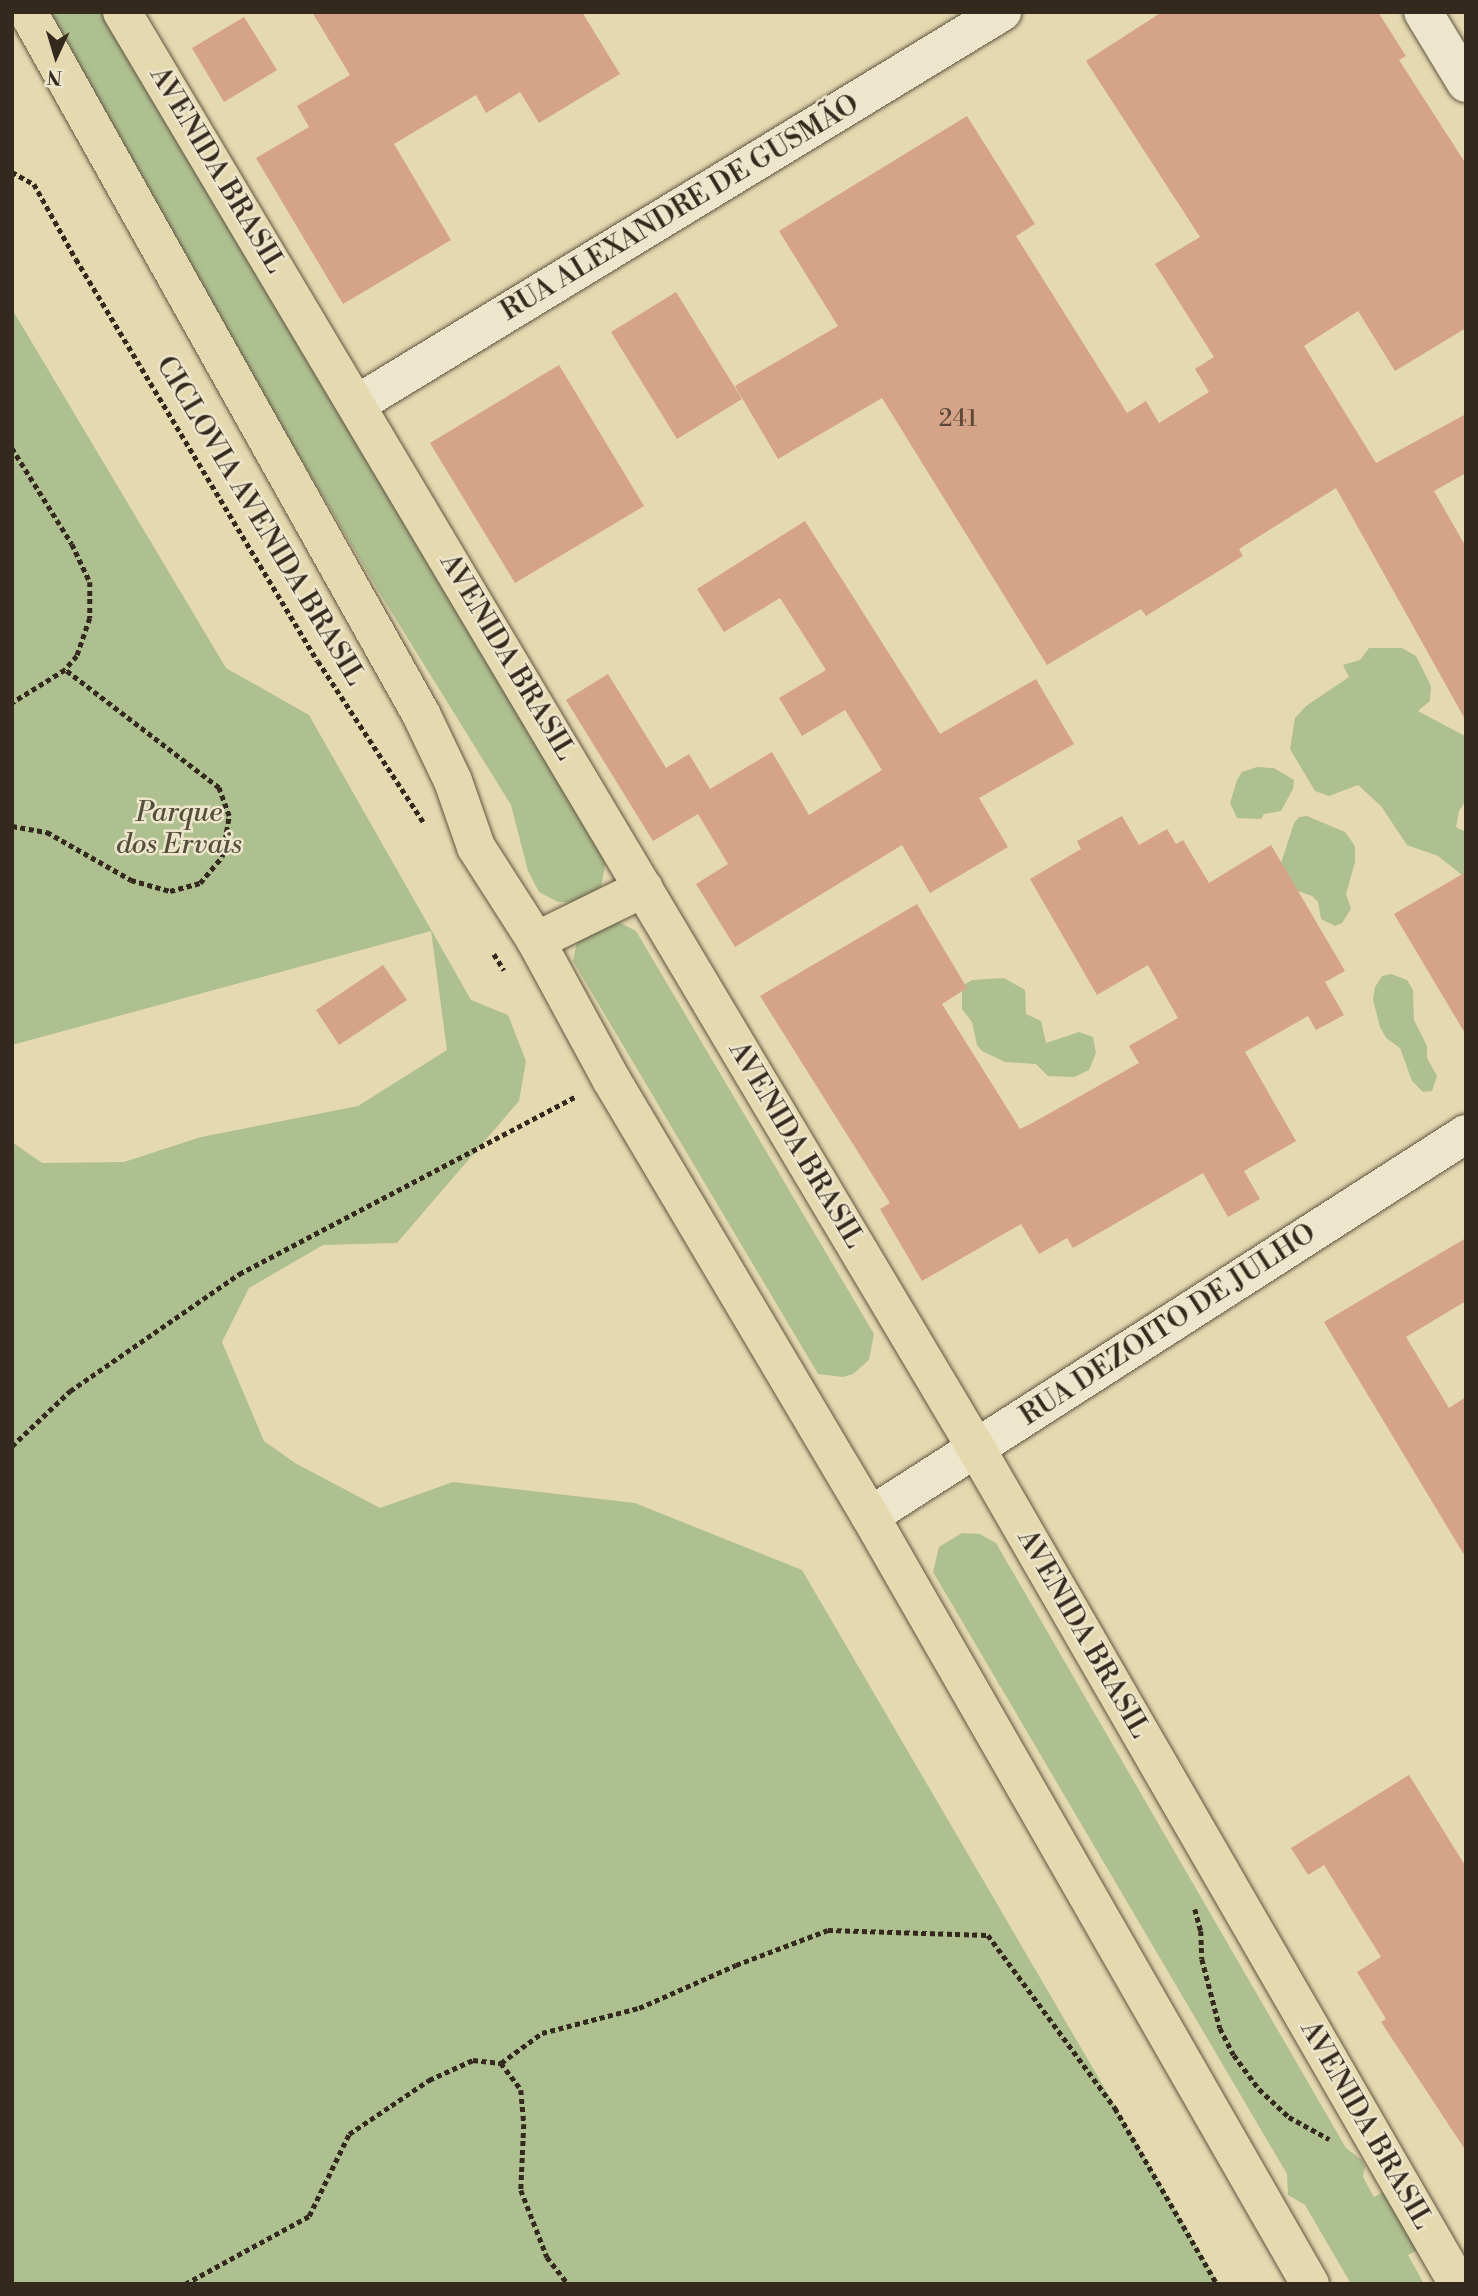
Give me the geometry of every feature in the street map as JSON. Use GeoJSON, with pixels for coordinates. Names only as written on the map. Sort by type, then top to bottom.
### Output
{"type":"FeatureCollection","features":[{"type":"Feature","properties":{"kind":"main road"},"geometry":{"type":"LineString","coordinates":[[28,12],[417,706],[453,781],[476,847],[536,941],[611,1079],[870,1516],[1310,2284]]}},
{"type":"Feature","properties":{"kind":"main road","name":"AVENIDA BRASIL"},"geometry":{"type":"LineString","coordinates":[[122,12],[976,1448],[1458,2284]]}},
{"type":"Feature","properties":{"kind":"main road"},"geometry":{"type":"LineString","coordinates":[[536,941],[644,888]]}},
{"type":"Feature","properties":{"kind":"street","name":"RUA ALEXANDRE DE GUSMÃO"},"geometry":{"type":"LineString","coordinates":[[357,404],[1002,12]]}},
{"type":"Feature","properties":{"kind":"street"},"geometry":{"type":"LineString","coordinates":[[1423,12],[1466,83]]}},
{"type":"Feature","properties":{"kind":"street","name":"RUA DEZOITO DE JULHO"},"geometry":{"type":"LineString","coordinates":[[870,1516],[1466,1134]]}},
{"type":"Feature","properties":{"kind":"path","name":"CICLOVIA AVENIDA BRASIL"},"geometry":{"type":"LineString","coordinates":[[12,172],[34,184],[76,259],[318,661],[416,808],[428,831]]}},
{"type":"Feature","properties":{"kind":"path"},"geometry":{"type":"LineString","coordinates":[[12,448],[72,544],[90,582],[90,618],[77,656],[65,670],[12,703]]}},
{"type":"Feature","properties":{"kind":"path"},"geometry":{"type":"LineString","coordinates":[[12,826],[47,832],[131,880],[170,891],[200,883],[222,857],[229,816],[219,788],[65,670]]}},
{"type":"Feature","properties":{"kind":"path"},"geometry":{"type":"LineString","coordinates":[[12,1446],[70,1391],[239,1274],[611,1079]]}},
{"type":"Feature","properties":{"kind":"path"},"geometry":{"type":"LineString","coordinates":[[185,2284],[309,2216],[349,2134],[429,2080],[473,2060],[501,2063],[542,2033],[639,2008],[737,1965],[828,1930],[988,1935],[1115,2108],[1217,2284]]}},
{"type":"Feature","properties":{"kind":"path"},"geometry":{"type":"LineString","coordinates":[[501,2063],[521,2090],[524,2124],[521,2190],[547,2257],[569,2284]]}},
{"type":"Feature","properties":{"kind":"green space"},"geometry":{"type":"Polygon","coordinates":[[[39,12],[103,12],[606,861],[600,892],[572,902],[558,902],[539,892],[528,871],[511,805],[379,592],[39,12]]]}},
{"type":"Feature","properties":{"kind":"green space","name":"Parque dos Ervais"},"geometry":{"type":"Polygon","coordinates":[[[12,309],[226,668],[309,715],[471,1000],[508,1015],[526,1061],[519,1101],[397,1243],[323,1245],[249,1288],[222,1342],[264,1441],[295,1463],[380,1508],[453,1482],[635,1503],[802,1570],[1219,2284],[12,2284],[12,1142],[42,1163],[124,1162],[201,1137],[358,1106],[447,1050],[431,931],[12,1045],[12,309]]]}},
{"type":"Feature","properties":{"kind":"green space"},"geometry":{"type":"Polygon","coordinates":[[[1369,648],[1402,648],[1416,656],[1431,686],[1430,701],[1418,711],[1466,739],[1466,801],[1459,811],[1456,827],[1466,832],[1466,873],[1462,875],[1438,856],[1407,845],[1381,806],[1358,785],[1329,796],[1315,791],[1290,749],[1295,718],[1306,706],[1349,677],[1343,665],[1360,660],[1369,648]]]}},
{"type":"Feature","properties":{"kind":"green space"},"geometry":{"type":"Polygon","coordinates":[[[1257,767],[1274,768],[1294,780],[1293,789],[1281,811],[1264,814],[1261,819],[1237,818],[1230,803],[1237,780],[1242,772],[1257,767]]]}},
{"type":"Feature","properties":{"kind":"green space"},"geometry":{"type":"Polygon","coordinates":[[[1307,816],[1345,832],[1355,846],[1355,862],[1346,894],[1351,909],[1342,923],[1335,926],[1321,919],[1318,902],[1312,896],[1295,890],[1281,863],[1294,823],[1299,817],[1307,816]]]}},
{"type":"Feature","properties":{"kind":"green space"},"geometry":{"type":"Polygon","coordinates":[[[601,921],[619,922],[636,931],[874,1334],[869,1360],[853,1374],[843,1377],[818,1374],[573,961],[578,936],[601,921]]]}},
{"type":"Feature","properties":{"kind":"green space"},"geometry":{"type":"Polygon","coordinates":[[[1391,974],[1407,980],[1413,990],[1414,1020],[1427,1046],[1427,1058],[1437,1076],[1432,1091],[1423,1092],[1412,1081],[1400,1048],[1386,1038],[1380,1027],[1373,1000],[1375,987],[1382,976],[1391,974]]]}},
{"type":"Feature","properties":{"kind":"green space"},"geometry":{"type":"Polygon","coordinates":[[[1004,978],[1025,990],[1026,1014],[1041,1021],[1046,1043],[1079,1032],[1093,1037],[1096,1053],[1089,1070],[1074,1077],[1048,1076],[1036,1064],[1005,1062],[982,1051],[977,1045],[972,1022],[962,1009],[962,992],[965,984],[972,980],[1004,978]]]}},
{"type":"Feature","properties":{"kind":"green space"},"geometry":{"type":"Polygon","coordinates":[[[962,1533],[980,1534],[996,1543],[1346,2148],[1362,2160],[1365,2167],[1363,2177],[1374,2197],[1393,2187],[1420,2249],[1408,2255],[1424,2284],[1351,2284],[1305,2205],[1288,2195],[1287,2174],[933,1572],[939,1547],[962,1533]]]}},
{"type":"Feature","properties":{"kind":"building"},"geometry":{"type":"Polygon","coordinates":[[[312,12],[582,12],[620,74],[539,123],[520,92],[486,113],[476,95],[394,144],[451,240],[343,304],[256,158],[309,127],[297,106],[350,75],[312,12]]]}},
{"type":"Feature","properties":{"kind":"building"},"geometry":{"type":"Polygon","coordinates":[[[1162,12],[1378,12],[1406,56],[1399,60],[1466,164],[1466,328],[1395,371],[1358,311],[1304,346],[1376,463],[1466,414],[1466,473],[1434,491],[1466,547],[1466,721],[1336,488],[1239,549],[1243,556],[1146,616],[1141,609],[1047,665],[882,398],[778,459],[735,386],[838,326],[779,231],[967,116],[1035,224],[1016,236],[1127,413],[1146,401],[1159,423],[1209,392],[1195,369],[1214,357],[1155,264],[1200,237],[1086,61],[1162,12]]]}},
{"type":"Feature","properties":{"kind":"building"},"geometry":{"type":"Polygon","coordinates":[[[244,17],[277,70],[224,102],[192,48],[244,17]]]}},
{"type":"Feature","properties":{"kind":"building"},"geometry":{"type":"Polygon","coordinates":[[[676,292],[742,399],[677,439],[611,332],[676,292]]]}},
{"type":"Feature","properties":{"kind":"building"},"geometry":{"type":"Polygon","coordinates":[[[559,365],[644,506],[515,583],[430,443],[559,365]]]}},
{"type":"Feature","properties":{"kind":"building"},"geometry":{"type":"Polygon","coordinates":[[[805,521],[940,734],[1036,679],[1074,744],[979,798],[1008,847],[930,893],[902,845],[735,947],[696,884],[728,864],[698,814],[653,841],[566,700],[608,674],[666,768],[689,754],[710,789],[772,752],[809,815],[882,770],[845,710],[802,736],[779,698],[826,670],[780,598],[724,632],[697,589],[805,521]]]}},
{"type":"Feature","properties":{"kind":"building"},"geometry":{"type":"Polygon","coordinates":[[[1122,816],[1139,845],[1167,829],[1176,844],[1183,840],[1209,883],[1271,845],[1345,971],[1325,982],[1344,1015],[1316,1030],[1308,1016],[1245,1052],[1296,1141],[1244,1171],[1260,1199],[1228,1217],[1203,1173],[1073,1248],[1067,1238],[1039,1254],[1021,1224],[922,1281],[880,1209],[890,1203],[760,996],[917,904],[967,988],[942,1004],[1020,1129],[1139,1063],[1129,1046],[1178,1018],[1148,965],[1097,995],[1030,879],[1081,849],[1077,841],[1122,816]]]}},
{"type":"Feature","properties":{"kind":"building"},"geometry":{"type":"Polygon","coordinates":[[[1466,872],[1466,1035],[1394,914],[1466,872]]]}},
{"type":"Feature","properties":{"kind":"building"},"geometry":{"type":"Polygon","coordinates":[[[383,965],[407,1000],[339,1045],[316,1010],[383,965]]]}},
{"type":"Feature","properties":{"kind":"building"},"geometry":{"type":"Polygon","coordinates":[[[1466,1238],[1466,1301],[1406,1337],[1449,1408],[1466,1397],[1466,1558],[1324,1322],[1466,1238]]]}},
{"type":"Feature","properties":{"kind":"building"},"geometry":{"type":"Polygon","coordinates":[[[1409,1775],[1466,1867],[1466,2151],[1381,2022],[1386,2019],[1357,1972],[1381,1957],[1324,1865],[1308,1875],[1291,1848],[1409,1775]]]}}]}
